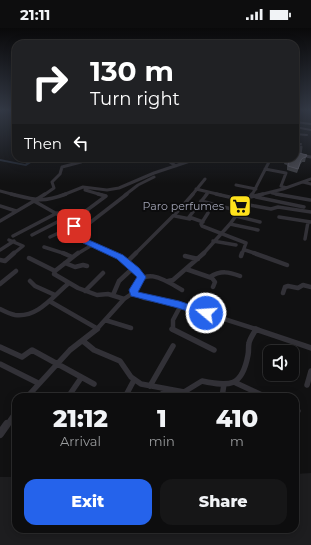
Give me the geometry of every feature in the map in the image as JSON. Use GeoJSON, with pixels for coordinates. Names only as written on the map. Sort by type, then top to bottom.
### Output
{"type":"FeatureCollection","features":[{"type":"Feature","properties":{"kind":"street"},"geometry":{"type":"LineString","coordinates":[[299,135],[307,136]]}},
{"type":"Feature","properties":{"kind":"street"},"geometry":{"type":"LineString","coordinates":[[299,145],[301,146],[300,155],[311,157]]}},
{"type":"Feature","properties":{"kind":"street"},"geometry":{"type":"LineString","coordinates":[[0,221],[54,188],[52,182],[60,174],[62,167],[81,162]]}},
{"type":"Feature","properties":{"kind":"street"},"geometry":{"type":"LineString","coordinates":[[170,162],[175,165]]}},
{"type":"Feature","properties":{"kind":"street"},"geometry":{"type":"LineString","coordinates":[[1,191],[36,200],[50,200],[83,187],[107,190],[118,188],[184,162]]}},
{"type":"Feature","properties":{"kind":"street"},"geometry":{"type":"LineString","coordinates":[[168,281],[173,280],[198,259],[230,224],[256,189],[269,162]]}},
{"type":"Feature","properties":{"kind":"street"},"geometry":{"type":"LineString","coordinates":[[265,169],[286,173],[281,186],[286,188]]}},
{"type":"Feature","properties":{"kind":"street"},"geometry":{"type":"LineString","coordinates":[[78,232],[142,182],[154,176]]}},
{"type":"Feature","properties":{"kind":"street"},"geometry":{"type":"LineString","coordinates":[[127,262],[175,216],[205,179]]}},
{"type":"Feature","properties":{"kind":"street"},"geometry":{"type":"LineString","coordinates":[[249,200],[310,179]]}},
{"type":"Feature","properties":{"kind":"street"},"geometry":{"type":"LineString","coordinates":[[303,182],[311,184]]}},
{"type":"Feature","properties":{"kind":"street"},"geometry":{"type":"LineString","coordinates":[[236,185],[256,189]]}},
{"type":"Feature","properties":{"kind":"street"},"geometry":{"type":"LineString","coordinates":[[196,189],[249,200],[304,206]]}},
{"type":"Feature","properties":{"kind":"street"},"geometry":{"type":"LineString","coordinates":[[50,237],[72,224],[106,196],[85,190]]}},
{"type":"Feature","properties":{"kind":"street"},"geometry":{"type":"LineString","coordinates":[[190,218],[190,214],[208,192]]}},
{"type":"Feature","properties":{"kind":"street"},"geometry":{"type":"LineString","coordinates":[[271,192],[310,200]]}},
{"type":"Feature","properties":{"kind":"street"},"geometry":{"type":"LineString","coordinates":[[36,200],[65,218],[72,224],[86,242],[116,255],[127,262],[142,277]]}},
{"type":"Feature","properties":{"kind":"street"},"geometry":{"type":"LineString","coordinates":[[249,200],[271,209],[278,207],[311,212]]}},
{"type":"Feature","properties":{"kind":"street"},"geometry":{"type":"LineString","coordinates":[[201,201],[239,211]]}},
{"type":"Feature","properties":{"kind":"street"},"geometry":{"type":"LineString","coordinates":[[213,205],[201,225],[220,234],[246,243],[241,256]]}},
{"type":"Feature","properties":{"kind":"street"},"geometry":{"type":"LineString","coordinates":[[0,206],[16,211]]}},
{"type":"Feature","properties":{"kind":"street"},"geometry":{"type":"LineString","coordinates":[[0,250],[12,239],[57,213]]}},
{"type":"Feature","properties":{"kind":"street"},"geometry":{"type":"LineString","coordinates":[[175,216],[190,218],[202,222]]}},
{"type":"Feature","properties":{"kind":"street"},"geometry":{"type":"LineString","coordinates":[[236,216],[260,222]]}},
{"type":"Feature","properties":{"kind":"street"},"geometry":{"type":"LineString","coordinates":[[279,216],[309,222],[305,238]]}},
{"type":"Feature","properties":{"kind":"street"},"geometry":{"type":"LineString","coordinates":[[32,235],[65,218]]}},
{"type":"Feature","properties":{"kind":"street"},"geometry":{"type":"LineString","coordinates":[[230,224],[258,230]]}},
{"type":"Feature","properties":{"kind":"street"},"geometry":{"type":"LineString","coordinates":[[0,260],[5,261],[23,246],[12,239]]}},
{"type":"Feature","properties":{"kind":"street"},"geometry":{"type":"LineString","coordinates":[[213,241],[236,245]]}},
{"type":"Feature","properties":{"kind":"street"},"geometry":{"type":"LineString","coordinates":[[0,244],[6,246]]}},
{"type":"Feature","properties":{"kind":"street"},"geometry":{"type":"LineString","coordinates":[[55,271],[72,257],[92,245]]}},
{"type":"Feature","properties":{"kind":"street"},"geometry":{"type":"LineString","coordinates":[[44,248],[56,253],[61,252],[72,257]]}},
{"type":"Feature","properties":{"kind":"street"},"geometry":{"type":"LineString","coordinates":[[244,250],[287,265]]}},
{"type":"Feature","properties":{"kind":"street"},"geometry":{"type":"LineString","coordinates":[[185,256],[198,259]]}},
{"type":"Feature","properties":{"kind":"street"},"geometry":{"type":"LineString","coordinates":[[29,258],[55,271],[55,274],[68,283],[85,291],[97,295],[113,295],[124,299]]}},
{"type":"Feature","properties":{"kind":"street"},"geometry":{"type":"LineString","coordinates":[[65,263],[75,268],[83,265],[87,266]]}},
{"type":"Feature","properties":{"kind":"street"},"geometry":{"type":"LineString","coordinates":[[113,295],[119,281],[133,268]]}},
{"type":"Feature","properties":{"kind":"street"},"geometry":{"type":"LineString","coordinates":[[186,269],[210,277],[215,281],[213,287]]}},
{"type":"Feature","properties":{"kind":"street"},"geometry":{"type":"LineString","coordinates":[[0,284],[16,271]]}},
{"type":"Feature","properties":{"kind":"street"},"geometry":{"type":"LineString","coordinates":[[210,277],[217,272],[224,271],[240,276]]}},
{"type":"Feature","properties":{"kind":"street"},"geometry":{"type":"LineString","coordinates":[[85,291],[103,273]]}},
{"type":"Feature","properties":{"kind":"street"},"geometry":{"type":"LineString","coordinates":[[134,293],[135,286],[142,277],[150,276],[168,281],[182,290]]}},
{"type":"Feature","properties":{"kind":"street"},"geometry":{"type":"LineString","coordinates":[[30,281],[35,286],[55,295]]}},
{"type":"Feature","properties":{"kind":"street"},"geometry":{"type":"LineString","coordinates":[[0,309],[14,315],[25,315],[51,302],[55,295],[68,283]]}},
{"type":"Feature","properties":{"kind":"street"},"geometry":{"type":"LineString","coordinates":[[284,293],[285,287],[288,286],[298,288],[303,285],[311,287]]}},
{"type":"Feature","properties":{"kind":"street"},"geometry":{"type":"LineString","coordinates":[[30,393],[56,363],[98,329],[124,299],[134,293]]}},
{"type":"Feature","properties":{"kind":"street"},"geometry":{"type":"LineString","coordinates":[[134,293],[148,298],[181,305],[311,348]]}},
{"type":"Feature","properties":{"kind":"street"},"geometry":{"type":"LineString","coordinates":[[51,302],[98,329]]}},
{"type":"Feature","properties":{"kind":"street"},"geometry":{"type":"LineString","coordinates":[[181,305],[172,320],[172,329],[214,350]]}},
{"type":"Feature","properties":{"kind":"street"},"geometry":{"type":"LineString","coordinates":[[105,320],[131,328]]}},
{"type":"Feature","properties":{"kind":"street"},"geometry":{"type":"LineString","coordinates":[[236,383],[243,372],[249,352],[249,343],[256,329]]}},
{"type":"Feature","properties":{"kind":"street"},"geometry":{"type":"LineString","coordinates":[[83,341],[94,350],[120,361],[134,380],[174,393]]}},
{"type":"Feature","properties":{"kind":"street"},"geometry":{"type":"LineString","coordinates":[[150,386],[173,346]]}},
{"type":"Feature","properties":{"kind":"street"},"geometry":{"type":"LineString","coordinates":[[0,347],[22,357],[29,350],[32,350],[94,384]]}},
{"type":"Feature","properties":{"kind":"street"},"geometry":{"type":"LineString","coordinates":[[0,364],[38,383]]}},
{"type":"Feature","properties":{"kind":"street"},"geometry":{"type":"LineString","coordinates":[[307,385],[311,371]]}},
{"type":"Feature","properties":{"kind":"street"},"geometry":{"type":"LineString","coordinates":[[71,393],[81,378]]}},
{"type":"Feature","properties":{"kind":"street"},"geometry":{"type":"LineString","coordinates":[[127,393],[134,380]]}},
{"type":"Feature","properties":{"kind":"street"},"geometry":{"type":"LineString","coordinates":[[184,393],[202,381],[224,384],[236,383],[257,393]]}},
{"type":"Feature","properties":{"kind":"street"},"geometry":{"type":"LineString","coordinates":[[223,393],[224,384]]}},
{"type":"Feature","properties":{"kind":"street"},"geometry":{"type":"LineString","coordinates":[[163,393],[164,389]]}},
{"type":"Feature","properties":{"kind":"street"},"geometry":{"type":"LineString","coordinates":[[0,434],[12,418]]}},
{"type":"Feature","properties":{"kind":"shaded area"},"geometry":{"type":"Polygon","coordinates":[[[311,473],[311,545],[0,545],[0,477],[12,477],[12,533],[299,533],[299,474],[311,473]]]}},
{"type":"Feature","properties":{"kind":"building"},"geometry":{"type":"Polygon","coordinates":[[[299,153],[307,155],[301,160],[298,169],[288,166],[289,162],[299,162],[299,153]]]}},
{"type":"Feature","properties":{"kind":"waterway"},"geometry":{"type":"LineString","coordinates":[[0,160],[26,165],[31,162]]}},
{"type":"Feature","properties":{"kind":"place","name":"Paro perfumes"},"geometry":{"type":"Point","coordinates":[240,206]}},
{"type":"Feature","properties":{"kind":"route"},"geometry":{"type":"LineString","coordinates":[[74,226],[86,242],[120,257],[136,270],[142,277],[133,290],[133,292],[138,296],[179,305],[206,313]]}}]}
